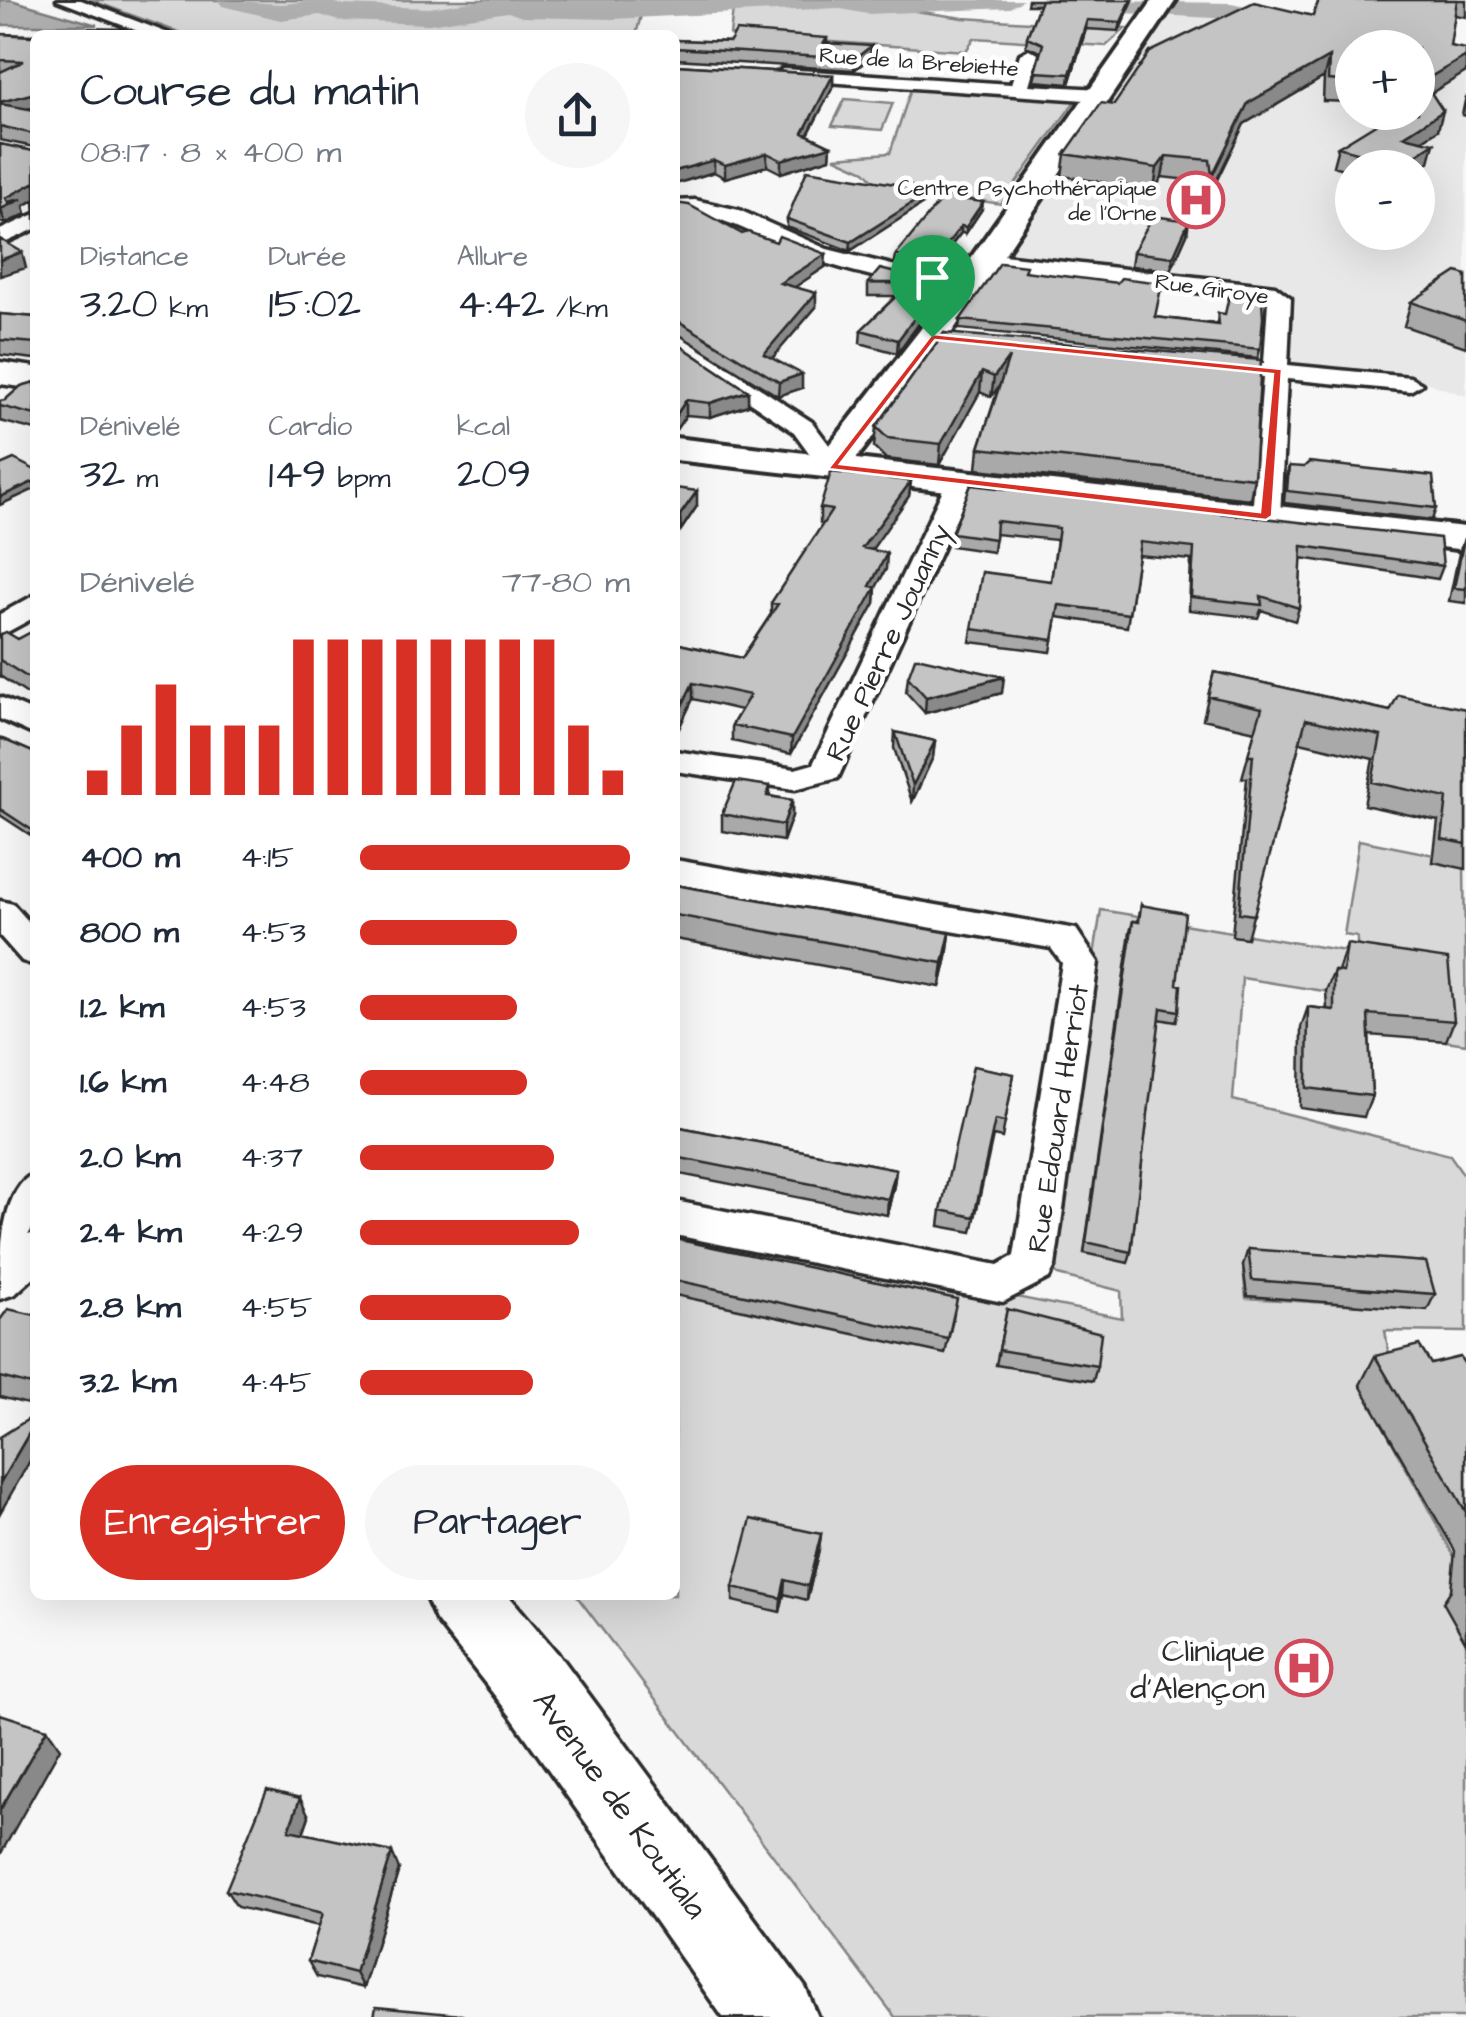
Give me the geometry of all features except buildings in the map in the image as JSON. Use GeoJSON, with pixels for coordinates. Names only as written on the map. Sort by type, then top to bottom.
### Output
{"type":"FeatureCollection","features":[{"type":"Feature","properties":{"kind":"main road"},"geometry":{"type":"LineString","coordinates":[[832,466],[948,338],[964,290],[1163,3]]}},
{"type":"Feature","properties":{"kind":"main road"},"geometry":{"type":"LineString","coordinates":[[680,450],[1466,540],[1466,529]]}},
{"type":"Feature","properties":{"kind":"main road","name":"Avenue de Koutiala"},"geometry":{"type":"LineString","coordinates":[[466,1600],[537,1688],[775,2017]]}},
{"type":"Feature","properties":{"kind":"street"},"geometry":{"type":"LineString","coordinates":[[65,0],[150,30]]}},
{"type":"Feature","properties":{"kind":"street"},"geometry":{"type":"LineString","coordinates":[[1018,90],[1029,54]]}},
{"type":"Feature","properties":{"kind":"street","name":"Rue de la Brebiette"},"geometry":{"type":"LineString","coordinates":[[772,73],[1100,95]]}},
{"type":"Feature","properties":{"kind":"street"},"geometry":{"type":"LineString","coordinates":[[680,206],[704,204],[750,218],[770,236],[823,255],[964,290]]}},
{"type":"Feature","properties":{"kind":"street"},"geometry":{"type":"LineString","coordinates":[[0,240],[30,223]]}},
{"type":"Feature","properties":{"kind":"street","name":"Rue Giroye"},"geometry":{"type":"LineString","coordinates":[[986,260],[1267,291],[1280,298],[1266,516]]}},
{"type":"Feature","properties":{"kind":"street"},"geometry":{"type":"LineString","coordinates":[[680,343],[803,427],[832,466]]}},
{"type":"Feature","properties":{"kind":"street"},"geometry":{"type":"LineString","coordinates":[[1223,366],[1410,384]]}},
{"type":"Feature","properties":{"kind":"street","name":"Rue Pierre Jouanny"},"geometry":{"type":"LineString","coordinates":[[680,762],[795,779],[826,771],[960,481]]}},
{"type":"Feature","properties":{"kind":"street"},"geometry":{"type":"LineString","coordinates":[[0,627],[30,607]]}},
{"type":"Feature","properties":{"kind":"street"},"geometry":{"type":"LineString","coordinates":[[0,706],[30,722]]}},
{"type":"Feature","properties":{"kind":"street","name":"Rue Edouard Herriot"},"geometry":{"type":"LineString","coordinates":[[680,873],[1062,938],[1080,962],[1034,1266],[1003,1284],[680,1219]]}},
{"type":"Feature","properties":{"kind":"street"},"geometry":{"type":"LineString","coordinates":[[0,914],[30,941]]}},
{"type":"Feature","properties":{"kind":"street"},"geometry":{"type":"LineString","coordinates":[[0,1244],[30,1198]]}},
{"type":"Feature","properties":{"kind":"street"},"geometry":{"type":"LineString","coordinates":[[0,1280],[30,1254]]}},
{"type":"Feature","properties":{"kind":"shaded area"},"geometry":{"type":"Polygon","coordinates":[[[0,0],[11,0],[97,25],[0,25],[0,0]]]}},
{"type":"Feature","properties":{"kind":"shaded area"},"geometry":{"type":"Polygon","coordinates":[[[90,0],[926,0],[888,7],[963,18],[1126,28],[1106,46],[974,38],[966,51],[730,35],[733,9],[642,11],[637,30],[172,30],[90,0]]]}},
{"type":"Feature","properties":{"kind":"shaded area","name":"Centre Psychothérapique de l'Orne"},"geometry":{"type":"Polygon","coordinates":[[[1176,5],[1270,17],[1335,31],[1335,130],[1435,130],[1435,53],[1466,59],[1466,396],[1425,382],[1291,368],[1289,289],[998,258],[1176,5]]]}},
{"type":"Feature","properties":{"kind":"shaded area"},"geometry":{"type":"Polygon","coordinates":[[[911,89],[1064,97],[1075,101],[1001,204],[879,186],[865,171],[834,157],[890,153],[911,89]]]}},
{"type":"Feature","properties":{"kind":"shaded area"},"geometry":{"type":"Polygon","coordinates":[[[845,99],[893,103],[882,130],[832,126],[845,99]]]}},
{"type":"Feature","properties":{"kind":"shaded area"},"geometry":{"type":"Polygon","coordinates":[[[1359,840],[1434,855],[1433,862],[1464,861],[1466,1044],[1446,1041],[1361,997],[1242,978],[1233,1100],[1450,1155],[1466,1178],[1466,1332],[1385,1331],[1392,1371],[1361,1385],[1461,1569],[1450,1599],[1444,1602],[1466,1643],[1466,2017],[895,2017],[580,1600],[680,1600],[680,1230],[1122,1318],[1121,1291],[1058,1275],[1052,1270],[1048,1251],[1101,910],[1138,916],[1084,1252],[1127,1262],[1158,1019],[1176,1021],[1161,993],[1183,924],[1357,953],[1357,937],[1344,935],[1359,840]],[[1243,1266],[1246,1298],[1427,1309],[1243,1266]]]}},
{"type":"Feature","properties":{"kind":"waterway"},"geometry":{"type":"LineString","coordinates":[[231,0],[281,12],[322,7],[340,13],[429,16],[511,4],[522,9],[612,11],[836,0],[867,6],[1010,0]]}},
{"type":"Feature","properties":{"kind":"waterway"},"geometry":{"type":"LineString","coordinates":[[1051,1],[1231,11],[1379,38],[1466,59]]}},
{"type":"Feature","properties":{"kind":"place","name":"Centre Psychothérapique de l'Orne"},"geometry":{"type":"Point","coordinates":[1196,200]}},
{"type":"Feature","properties":{"kind":"place","name":"Clinique d'Alençon"},"geometry":{"type":"Point","coordinates":[1304,1668]}},
{"type":"Feature","properties":{"kind":"route"},"geometry":{"type":"LineString","coordinates":[[932,337],[1278,371],[1266,516],[832,466],[932,337]]}}]}
